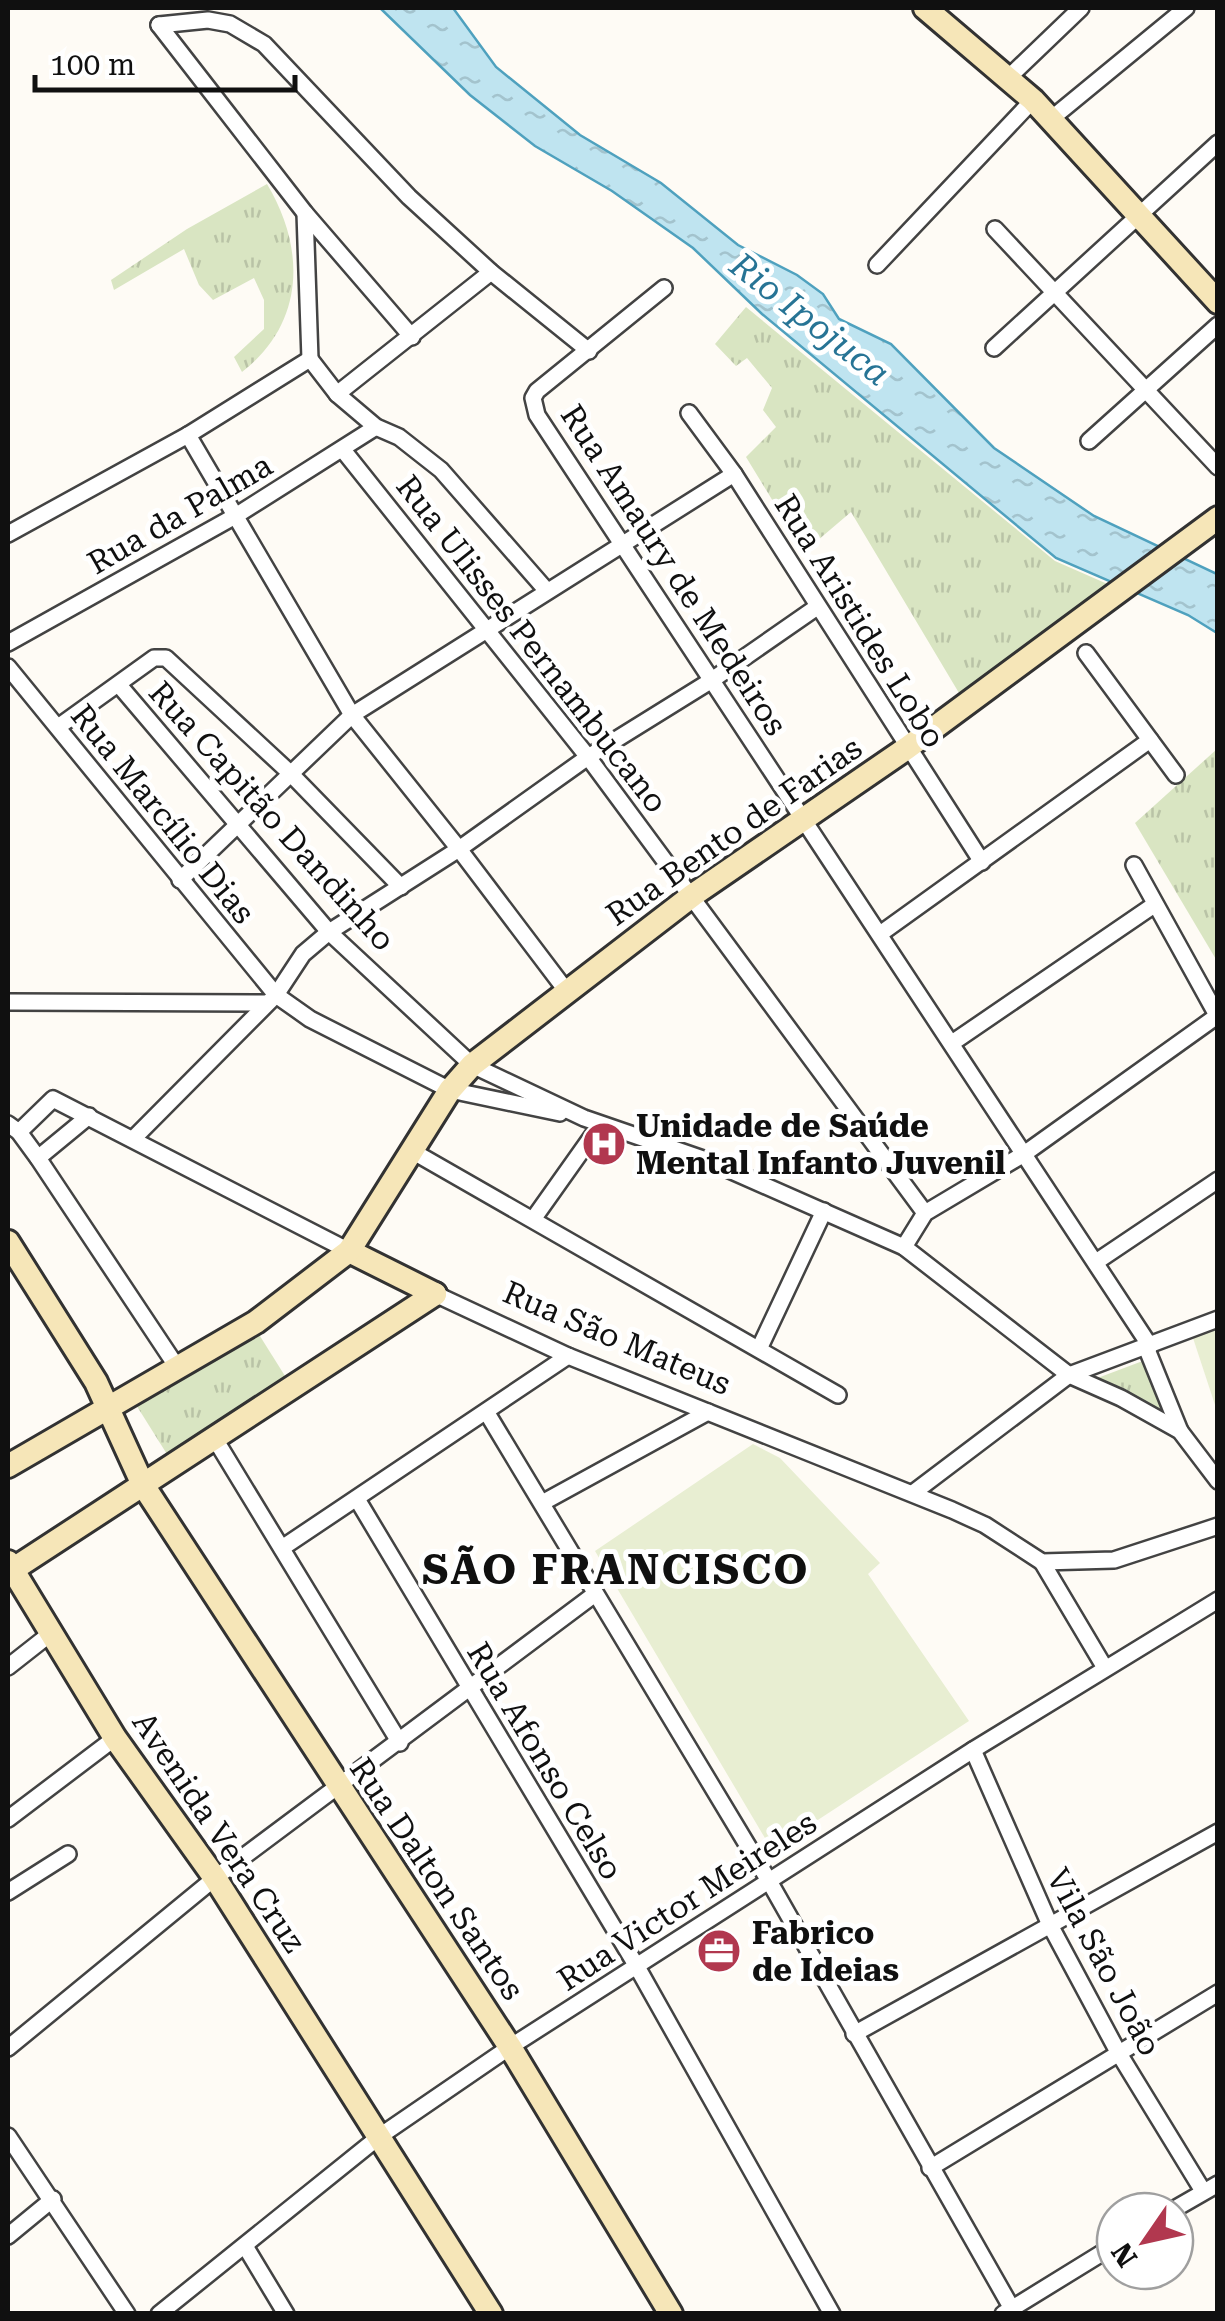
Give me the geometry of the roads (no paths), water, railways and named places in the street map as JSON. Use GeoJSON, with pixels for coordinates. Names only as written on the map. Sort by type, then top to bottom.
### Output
{"type":"FeatureCollection","features":[{"type":"Feature","properties":{"kind":"street"},"geometry":{"type":"LineString","coordinates":[[925,8],[1033,100],[1218,302]]}},
{"type":"Feature","properties":{"kind":"street"},"geometry":{"type":"LineString","coordinates":[[1008,78],[1080,8]]}},
{"type":"Feature","properties":{"kind":"street"},"geometry":{"type":"LineString","coordinates":[[1051,119],[1186,8]]}},
{"type":"Feature","properties":{"kind":"street"},"geometry":{"type":"LineString","coordinates":[[412,337],[305,212],[159,25],[208,20],[230,24],[264,44],[409,196],[491,272],[589,351],[664,288]]}},
{"type":"Feature","properties":{"kind":"street"},"geometry":{"type":"LineString","coordinates":[[877,264],[1033,100]]}},
{"type":"Feature","properties":{"kind":"street"},"geometry":{"type":"LineString","coordinates":[[994,348],[1218,142]]}},
{"type":"Feature","properties":{"kind":"street"},"geometry":{"type":"LineString","coordinates":[[305,212],[310,358],[337,394],[376,427],[399,438],[441,470],[547,592]]}},
{"type":"Feature","properties":{"kind":"street"},"geometry":{"type":"LineString","coordinates":[[995,230],[1218,467]]}},
{"type":"Feature","properties":{"kind":"street"},"geometry":{"type":"LineString","coordinates":[[337,394],[491,272]]}},
{"type":"Feature","properties":{"kind":"street"},"geometry":{"type":"LineString","coordinates":[[1090,441],[1218,325]]}},
{"type":"Feature","properties":{"kind":"street","name":"Rua Amaury de Medeiros"},"geometry":{"type":"LineString","coordinates":[[589,351],[533,398],[538,415],[1096,1262],[1148,1346],[1180,1431]]}},
{"type":"Feature","properties":{"kind":"street"},"geometry":{"type":"LineString","coordinates":[[8,534],[188,435],[310,358]]}},
{"type":"Feature","properties":{"kind":"street","name":"Rua Aristides Lobo"},"geometry":{"type":"LineString","coordinates":[[689,413],[734,474],[982,862]]}},
{"type":"Feature","properties":{"kind":"street","name":"Rua da Palma"},"geometry":{"type":"LineString","coordinates":[[8,643],[237,516],[376,427]]}},
{"type":"Feature","properties":{"kind":"street"},"geometry":{"type":"LineString","coordinates":[[188,435],[352,715],[568,993]]}},
{"type":"Feature","properties":{"kind":"street","name":"Rua Ulisses Pernambucano"},"geometry":{"type":"LineString","coordinates":[[343,450],[588,756],[924,1213]]}},
{"type":"Feature","properties":{"kind":"street"},"geometry":{"type":"LineString","coordinates":[[180,880],[352,715],[734,474]]}},
{"type":"Feature","properties":{"kind":"street","name":"Rua Bento de Farias"},"geometry":{"type":"LineString","coordinates":[[349,1251],[450,1090],[472,1065],[693,895],[907,748],[1210,524]]}},
{"type":"Feature","properties":{"kind":"street"},"geometry":{"type":"LineString","coordinates":[[134,1138],[272,999],[304,954],[329,932],[817,607]]}},
{"type":"Feature","properties":{"kind":"street"},"geometry":{"type":"LineString","coordinates":[[1086,653],[1176,775]]}},
{"type":"Feature","properties":{"kind":"street"},"geometry":{"type":"LineString","coordinates":[[58,727],[160,656],[166,658],[290,772],[401,887]]}},
{"type":"Feature","properties":{"kind":"street","name":"Rua Marcílio Dias"},"geometry":{"type":"LineString","coordinates":[[8,667],[272,999],[450,1090],[584,1118]]}},
{"type":"Feature","properties":{"kind":"street","name":"Rua Capitão Dandinho"},"geometry":{"type":"LineString","coordinates":[[119,685],[329,932],[472,1065],[584,1118]]}},
{"type":"Feature","properties":{"kind":"street"},"geometry":{"type":"LineString","coordinates":[[880,934],[1150,740]]}},
{"type":"Feature","properties":{"kind":"street"},"geometry":{"type":"LineString","coordinates":[[904,1247],[924,1213],[1024,1154],[1217,1016],[1134,865]]}},
{"type":"Feature","properties":{"kind":"street"},"geometry":{"type":"LineString","coordinates":[[952,1043],[1154,905]]}},
{"type":"Feature","properties":{"kind":"street"},"geometry":{"type":"LineString","coordinates":[[8,1002],[272,999]]}},
{"type":"Feature","properties":{"kind":"street","name":"Rua São Mateus"},"geometry":{"type":"LineString","coordinates":[[13,1128],[53,1099],[435,1294],[568,1356],[913,1493],[985,1526],[1042,1562]]}},
{"type":"Feature","properties":{"kind":"street"},"geometry":{"type":"LineString","coordinates":[[38,1158],[89,1116]]}},
{"type":"Feature","properties":{"kind":"street"},"geometry":{"type":"LineString","coordinates":[[584,1118],[709,1160],[904,1247],[1069,1375],[1180,1431],[1218,1481]]}},
{"type":"Feature","properties":{"kind":"street"},"geometry":{"type":"LineString","coordinates":[[534,1218],[600,1125]]}},
{"type":"Feature","properties":{"kind":"street"},"geometry":{"type":"LineString","coordinates":[[13,1128],[38,1158],[176,1367]]}},
{"type":"Feature","properties":{"kind":"street"},"geometry":{"type":"LineString","coordinates":[[412,1150],[838,1395]]}},
{"type":"Feature","properties":{"kind":"street"},"geometry":{"type":"LineString","coordinates":[[1096,1262],[1218,1180]]}},
{"type":"Feature","properties":{"kind":"street"},"geometry":{"type":"LineString","coordinates":[[758,1349],[824,1212]]}},
{"type":"Feature","properties":{"kind":"street","name":"Rua Dalton Santos"},"geometry":{"type":"LineString","coordinates":[[8,1242],[96,1382],[142,1485],[510,2047],[670,2314]]}},
{"type":"Feature","properties":{"kind":"street"},"geometry":{"type":"LineString","coordinates":[[8,1466],[256,1322],[349,1251]]}},
{"type":"Feature","properties":{"kind":"street"},"geometry":{"type":"LineString","coordinates":[[9,1568],[435,1294]]}},
{"type":"Feature","properties":{"kind":"street"},"geometry":{"type":"LineString","coordinates":[[913,1493],[1069,1375],[1218,1320]]}},
{"type":"Feature","properties":{"kind":"street"},"geometry":{"type":"LineString","coordinates":[[282,1548],[568,1356]]}},
{"type":"Feature","properties":{"kind":"street"},"geometry":{"type":"LineString","coordinates":[[542,1504],[708,1412]]}},
{"type":"Feature","properties":{"kind":"street"},"geometry":{"type":"LineString","coordinates":[[487,1413],[769,1881],[1010,2312],[1095,2258]]}},
{"type":"Feature","properties":{"kind":"street"},"geometry":{"type":"LineString","coordinates":[[215,1439],[400,1743]]}},
{"type":"Feature","properties":{"kind":"street","name":"Rua Afonso Celso"},"geometry":{"type":"LineString","coordinates":[[357,1499],[636,1965],[832,2314]]}},
{"type":"Feature","properties":{"kind":"street"},"geometry":{"type":"LineString","coordinates":[[1105,1668],[1042,1562],[1114,1560],[1218,1526]]}},
{"type":"Feature","properties":{"kind":"street","name":"Avenida Vera Cruz"},"geometry":{"type":"LineString","coordinates":[[9,1568],[115,1738],[215,1878],[491,2314]]}},
{"type":"Feature","properties":{"kind":"street"},"geometry":{"type":"LineString","coordinates":[[8,2048],[215,1878],[595,1594]]}},
{"type":"Feature","properties":{"kind":"street","name":"Rua Victor Meireles"},"geometry":{"type":"LineString","coordinates":[[160,2314],[380,2136],[510,2047],[973,1750],[1218,1600]]}},
{"type":"Feature","properties":{"kind":"street"},"geometry":{"type":"LineString","coordinates":[[8,1666],[50,1634]]}},
{"type":"Feature","properties":{"kind":"street"},"geometry":{"type":"LineString","coordinates":[[8,1819],[115,1738]]}},
{"type":"Feature","properties":{"kind":"street","name":"Vila São João"},"geometry":{"type":"LineString","coordinates":[[973,1750],[1050,1926],[1118,2052],[1210,2188]]}},
{"type":"Feature","properties":{"kind":"street"},"geometry":{"type":"LineString","coordinates":[[854,2034],[1218,1832]]}},
{"type":"Feature","properties":{"kind":"street"},"geometry":{"type":"LineString","coordinates":[[8,1892],[68,1854]]}},
{"type":"Feature","properties":{"kind":"street"},"geometry":{"type":"LineString","coordinates":[[930,2168],[1218,1992]]}},
{"type":"Feature","properties":{"kind":"street"},"geometry":{"type":"LineString","coordinates":[[8,2136],[127,2314]]}},
{"type":"Feature","properties":{"kind":"street"},"geometry":{"type":"LineString","coordinates":[[8,2236],[53,2199]]}},
{"type":"Feature","properties":{"kind":"street"},"geometry":{"type":"LineString","coordinates":[[245,2246],[286,2314]]}},
{"type":"Feature","properties":{"kind":"water","name":"Rio Ipojuca"},"geometry":{"type":"Polygon","coordinates":[[[380,8],[453,8],[496,67],[580,135],[661,183],[738,245],[797,275],[823,294],[839,319],[891,344],[994,448],[1094,516],[1217,574],[1217,633],[1188,615],[1056,558],[762,314],[693,248],[612,191],[535,146],[470,95],[380,8]]]}},
{"type":"Feature","properties":{"kind":"place","name":"Unidade de Saúde Mental Infanto Juvenil"},"geometry":{"type":"Point","coordinates":[604,1144]}},
{"type":"Feature","properties":{"kind":"place","name":"Fabrico de Ideias"},"geometry":{"type":"Point","coordinates":[719,1951]}},
{"type":"Feature","properties":{"kind":"district","name":"SÃO FRANCISCO"},"geometry":{"type":"Point","coordinates":[616,1569]}}]}
